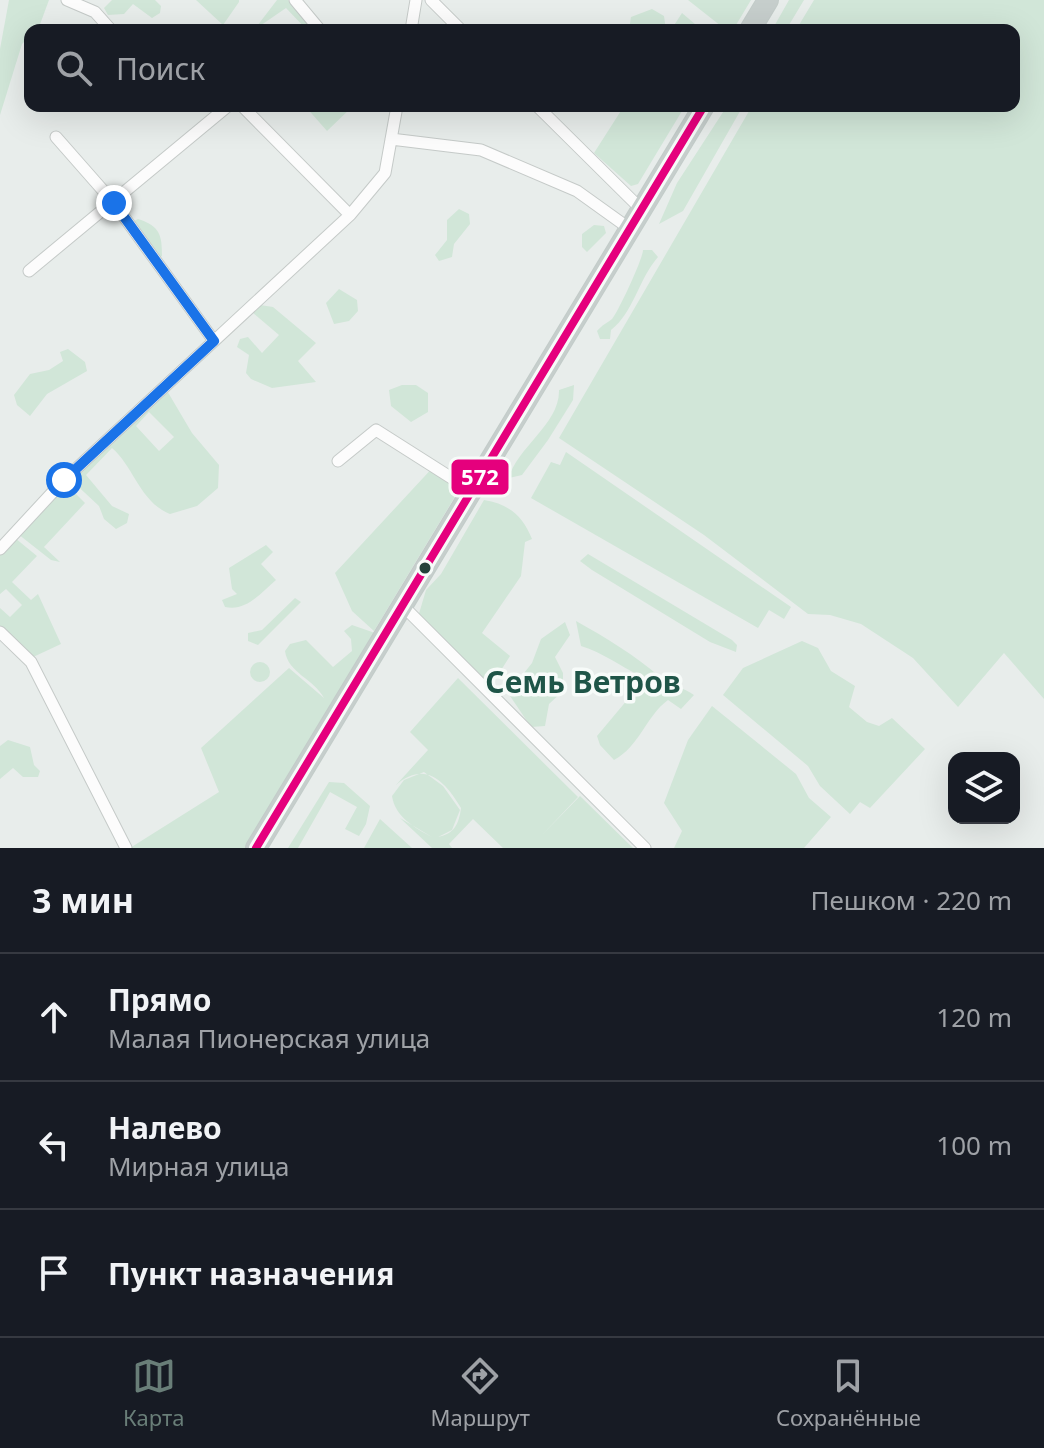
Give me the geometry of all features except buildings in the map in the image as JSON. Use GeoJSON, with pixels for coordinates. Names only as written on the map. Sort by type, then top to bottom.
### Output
{"type":"FeatureCollection","features":[{"type":"Feature","properties":{"kind":"highway"},"geometry":{"type":"LineString","coordinates":[[754,24],[768,0]]}},
{"type":"Feature","properties":{"kind":"highway"},"geometry":{"type":"LineString","coordinates":[[256,848],[700,112]]}},
{"type":"Feature","properties":{"kind":"street"},"geometry":{"type":"LineString","coordinates":[[67,0],[95,12],[106,24]]}},
{"type":"Feature","properties":{"kind":"street"},"geometry":{"type":"LineString","coordinates":[[295,0],[315,24]]}},
{"type":"Feature","properties":{"kind":"street"},"geometry":{"type":"LineString","coordinates":[[412,24],[416,0]]}},
{"type":"Feature","properties":{"kind":"street"},"geometry":{"type":"LineString","coordinates":[[431,0],[455,24]]}},
{"type":"Feature","properties":{"kind":"street"},"geometry":{"type":"LineString","coordinates":[[29,271],[221,112]]}},
{"type":"Feature","properties":{"kind":"street"},"geometry":{"type":"LineString","coordinates":[[248,112],[350,215]]}},
{"type":"Feature","properties":{"kind":"street"},"geometry":{"type":"LineString","coordinates":[[0,549],[64,480],[350,215],[385,173],[396,112]]}},
{"type":"Feature","properties":{"kind":"street"},"geometry":{"type":"LineString","coordinates":[[543,112],[642,210]]}},
{"type":"Feature","properties":{"kind":"street"},"geometry":{"type":"LineString","coordinates":[[56,137],[114,203],[214,341]]}},
{"type":"Feature","properties":{"kind":"street"},"geometry":{"type":"LineString","coordinates":[[391,139],[481,150],[577,191],[630,229]]}},
{"type":"Feature","properties":{"kind":"street"},"geometry":{"type":"LineString","coordinates":[[338,461],[376,430],[472,491]]}},
{"type":"Feature","properties":{"kind":"street"},"geometry":{"type":"LineString","coordinates":[[403,606],[645,848]]}},
{"type":"Feature","properties":{"kind":"street"},"geometry":{"type":"LineString","coordinates":[[0,632],[31,662],[126,848]]}},
{"type":"Feature","properties":{"kind":"green space"},"geometry":{"type":"Polygon","coordinates":[[[9,0],[49,0],[40,24],[24,24],[24,42],[0,115],[0,49],[9,0]]]}},
{"type":"Feature","properties":{"kind":"green space"},"geometry":{"type":"Polygon","coordinates":[[[112,0],[155,0],[161,6],[160,13],[152,18],[133,4],[124,14],[108,15],[104,8],[112,0]]]}},
{"type":"Feature","properties":{"kind":"green space"},"geometry":{"type":"Polygon","coordinates":[[[196,0],[239,0],[222,24],[196,0]]]}},
{"type":"Feature","properties":{"kind":"green space"},"geometry":{"type":"Polygon","coordinates":[[[277,0],[288,0],[310,24],[301,24],[286,8],[259,24],[277,0]]]}},
{"type":"Feature","properties":{"kind":"green space"},"geometry":{"type":"Polygon","coordinates":[[[688,0],[751,0],[737,24],[718,24],[688,0]]]}},
{"type":"Feature","properties":{"kind":"green space"},"geometry":{"type":"Polygon","coordinates":[[[789,0],[804,0],[790,24],[775,24],[789,0]]]}},
{"type":"Feature","properties":{"kind":"green space"},"geometry":{"type":"Polygon","coordinates":[[[814,0],[1044,0],[1044,699],[1004,653],[958,707],[913,658],[861,624],[830,615],[808,614],[704,535],[559,438],[749,112],[1020,112],[1020,24],[800,24],[814,0]]]}},
{"type":"Feature","properties":{"kind":"green space"},"geometry":{"type":"Polygon","coordinates":[[[652,9],[664,16],[665,24],[630,24],[631,17],[652,9]]]}},
{"type":"Feature","properties":{"kind":"green space"},"geometry":{"type":"Polygon","coordinates":[[[682,13],[695,24],[675,24],[682,13]]]}},
{"type":"Feature","properties":{"kind":"green space"},"geometry":{"type":"Polygon","coordinates":[[[310,112],[347,112],[327,131],[310,112]]]}},
{"type":"Feature","properties":{"kind":"green space"},"geometry":{"type":"Polygon","coordinates":[[[620,112],[681,112],[638,184],[631,186],[594,153],[620,112]]]}},
{"type":"Feature","properties":{"kind":"green space"},"geometry":{"type":"Polygon","coordinates":[[[723,112],[740,112],[683,211],[659,224],[677,183],[723,112]]]}},
{"type":"Feature","properties":{"kind":"green space"},"geometry":{"type":"Polygon","coordinates":[[[459,209],[469,214],[470,224],[454,244],[452,257],[439,261],[435,255],[447,240],[447,220],[459,209]]]}},
{"type":"Feature","properties":{"kind":"green space"},"geometry":{"type":"Polygon","coordinates":[[[138,219],[158,232],[162,249],[159,258],[134,221],[138,219]]]}},
{"type":"Feature","properties":{"kind":"green space"},"geometry":{"type":"Polygon","coordinates":[[[594,225],[604,226],[606,233],[587,252],[582,247],[582,234],[594,225]]]}},
{"type":"Feature","properties":{"kind":"green space"},"geometry":{"type":"Polygon","coordinates":[[[643,250],[652,250],[658,257],[625,314],[611,330],[610,339],[600,339],[597,331],[615,315],[643,250]]]}},
{"type":"Feature","properties":{"kind":"green space"},"geometry":{"type":"Polygon","coordinates":[[[339,289],[357,300],[358,311],[349,321],[334,324],[326,303],[339,289]]]}},
{"type":"Feature","properties":{"kind":"green space"},"geometry":{"type":"Polygon","coordinates":[[[260,305],[273,307],[316,343],[298,361],[316,382],[272,388],[251,379],[246,373],[249,355],[237,347],[240,339],[248,337],[262,353],[279,335],[252,312],[260,305]]]}},
{"type":"Feature","properties":{"kind":"green space"},"geometry":{"type":"Polygon","coordinates":[[[68,349],[85,362],[87,371],[47,394],[30,416],[17,405],[14,395],[30,374],[49,370],[63,361],[60,352],[68,349]]]}},
{"type":"Feature","properties":{"kind":"green space"},"geometry":{"type":"Polygon","coordinates":[[[402,385],[416,385],[428,393],[428,412],[411,422],[391,406],[389,390],[402,385]]]}},
{"type":"Feature","properties":{"kind":"green space"},"geometry":{"type":"Polygon","coordinates":[[[574,385],[573,400],[548,440],[522,475],[509,478],[520,456],[553,414],[559,390],[574,385]]]}},
{"type":"Feature","properties":{"kind":"green space"},"geometry":{"type":"Polygon","coordinates":[[[166,389],[192,433],[219,465],[218,488],[197,506],[170,514],[151,501],[112,448],[86,475],[112,506],[129,514],[127,523],[116,529],[104,519],[99,506],[70,479],[166,389]],[[149,412],[136,426],[159,451],[174,437],[149,412]]]}},
{"type":"Feature","properties":{"kind":"green space"},"geometry":{"type":"Polygon","coordinates":[[[566,452],[791,607],[784,619],[769,610],[758,628],[531,498],[551,462],[560,465],[566,452]]]}},
{"type":"Feature","properties":{"kind":"green space"},"geometry":{"type":"Polygon","coordinates":[[[436,464],[465,480],[374,631],[352,611],[335,573],[436,464]]]}},
{"type":"Feature","properties":{"kind":"green space"},"geometry":{"type":"Polygon","coordinates":[[[65,483],[85,503],[44,547],[60,562],[51,560],[18,534],[65,483]]]}},
{"type":"Feature","properties":{"kind":"green space"},"geometry":{"type":"Polygon","coordinates":[[[484,500],[514,512],[532,539],[525,542],[521,576],[482,633],[510,656],[491,686],[418,617],[426,590],[441,574],[484,500]]]}},
{"type":"Feature","properties":{"kind":"green space"},"geometry":{"type":"Polygon","coordinates":[[[15,538],[37,556],[12,582],[31,600],[38,594],[61,644],[31,658],[0,629],[0,608],[10,617],[22,605],[6,589],[0,594],[0,554],[15,538]]]}},
{"type":"Feature","properties":{"kind":"green space"},"geometry":{"type":"Polygon","coordinates":[[[266,545],[273,552],[261,564],[276,580],[246,604],[225,607],[222,600],[237,594],[232,589],[229,568],[266,545]]]}},
{"type":"Feature","properties":{"kind":"green space"},"geometry":{"type":"Polygon","coordinates":[[[588,554],[732,640],[737,645],[736,652],[710,642],[592,570],[580,561],[588,554]]]}},
{"type":"Feature","properties":{"kind":"green space"},"geometry":{"type":"Polygon","coordinates":[[[295,598],[301,602],[258,645],[248,641],[248,633],[262,630],[295,598]]]}},
{"type":"Feature","properties":{"kind":"green space"},"geometry":{"type":"Polygon","coordinates":[[[576,621],[620,647],[664,680],[694,695],[681,709],[668,700],[630,747],[614,760],[600,745],[597,736],[628,699],[640,676],[581,646],[576,621]]]}},
{"type":"Feature","properties":{"kind":"green space"},"geometry":{"type":"Polygon","coordinates":[[[565,622],[570,635],[555,657],[563,673],[563,691],[549,704],[545,726],[531,727],[508,693],[532,663],[541,639],[565,622]]]}},
{"type":"Feature","properties":{"kind":"green space"},"geometry":{"type":"Polygon","coordinates":[[[352,625],[375,633],[335,704],[330,703],[338,710],[254,848],[130,848],[219,792],[201,748],[289,668],[324,698],[291,665],[285,651],[290,644],[306,640],[333,667],[352,651],[351,639],[344,631],[352,625]]]}},
{"type":"Feature","properties":{"kind":"green space"},"geometry":{"type":"Polygon","coordinates":[[[802,641],[818,648],[831,671],[855,686],[849,707],[867,722],[879,726],[892,718],[925,749],[870,808],[860,802],[850,814],[820,786],[808,766],[723,695],[743,668],[802,641]]]}},
{"type":"Feature","properties":{"kind":"green space"},"geometry":{"type":"Polygon","coordinates":[[[260,662],[267,665],[270,672],[267,679],[260,682],[253,679],[250,672],[253,665],[260,662]]]}},
{"type":"Feature","properties":{"kind":"green space"},"geometry":{"type":"Polygon","coordinates":[[[458,678],[578,797],[542,835],[580,796],[633,848],[503,848],[473,819],[449,844],[452,848],[432,848],[400,818],[412,825],[401,816],[392,796],[404,780],[418,774],[406,778],[396,785],[428,750],[410,732],[458,678]],[[429,775],[443,786],[460,810],[452,830],[438,837],[452,831],[461,808],[441,782],[429,775]]]}},
{"type":"Feature","properties":{"kind":"green space"},"geometry":{"type":"Polygon","coordinates":[[[712,706],[796,774],[809,798],[831,817],[804,848],[674,848],[682,831],[664,803],[688,740],[712,706]]]}},
{"type":"Feature","properties":{"kind":"green space"},"geometry":{"type":"Polygon","coordinates":[[[8,740],[30,747],[34,765],[40,771],[38,777],[23,777],[13,768],[0,779],[0,746],[8,740]]]}},
{"type":"Feature","properties":{"kind":"green space"},"geometry":{"type":"Polygon","coordinates":[[[329,782],[344,783],[370,806],[366,824],[359,836],[345,829],[357,807],[330,792],[298,848],[288,848],[329,782]]]}},
{"type":"Feature","properties":{"kind":"green space"},"geometry":{"type":"Polygon","coordinates":[[[380,819],[412,848],[364,848],[380,819]]]}},
{"type":"Feature","properties":{"kind":"transit line","name":"572"},"geometry":{"type":"LineString","coordinates":[[256,848],[700,112]]}},
{"type":"Feature","properties":{"kind":"district","name":"Семь Ветров"},"geometry":{"type":"Point","coordinates":[583,681]}},
{"type":"Feature","properties":{"kind":"route"},"geometry":{"type":"LineString","coordinates":[[64,480],[214,341],[114,203]]}}]}
